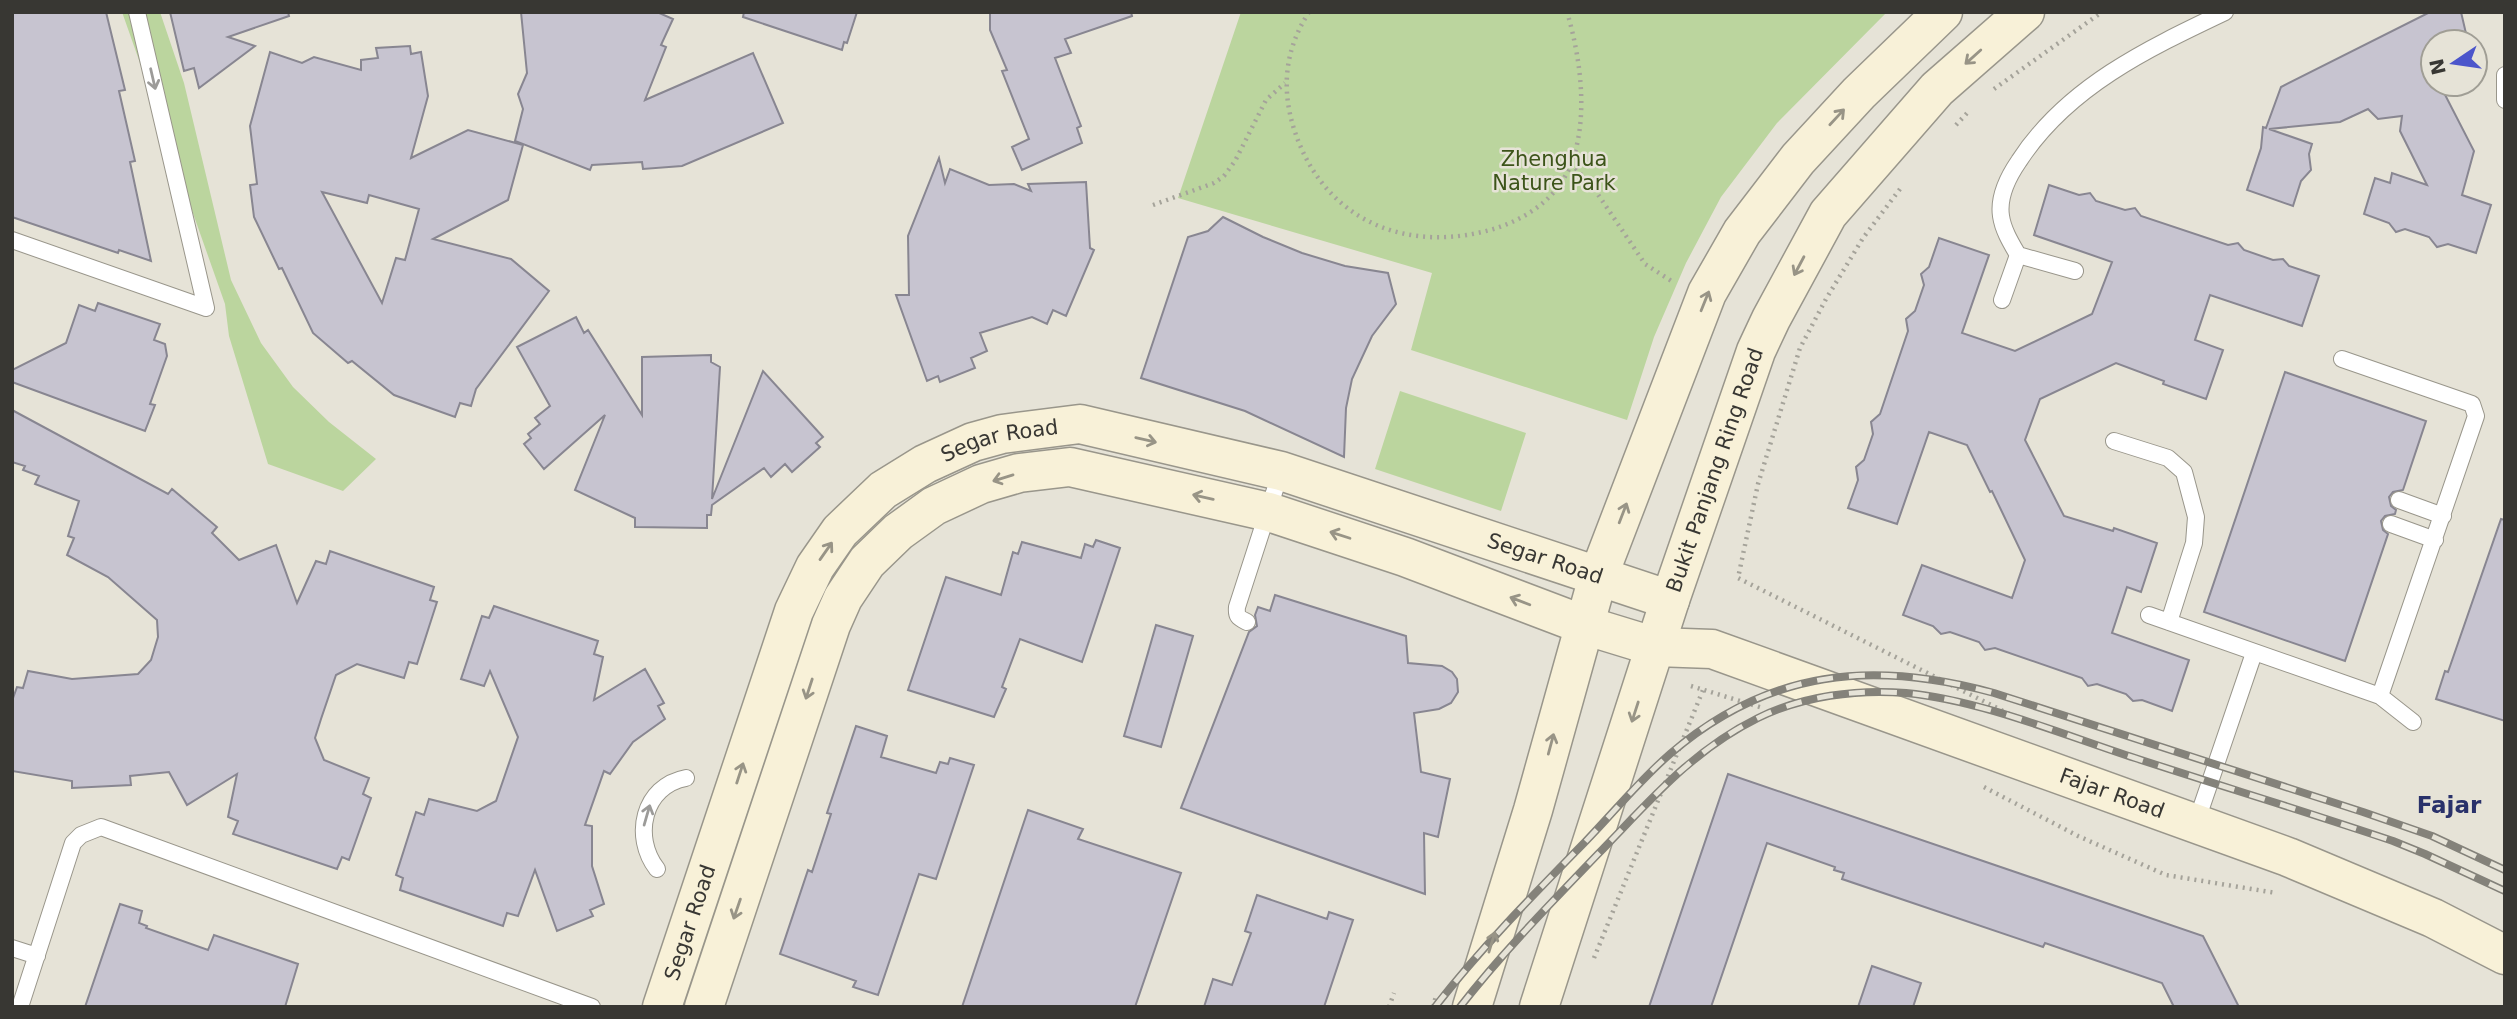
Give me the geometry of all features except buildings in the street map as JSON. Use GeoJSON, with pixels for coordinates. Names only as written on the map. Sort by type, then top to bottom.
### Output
{"type":"FeatureCollection","features":[{"type":"Feature","properties":{"kind":"street"},"geometry":{"type":"LineString","coordinates":[[1472,1007],[1533,810],[1598,577],[1707,293],[1742,232],[1798,159],[1860,93],[1943,12]]}},
{"type":"Feature","properties":{"kind":"street","name":"Bukit Panjang Ring Road"},"geometry":{"type":"LineString","coordinates":[[1539,1007],[1670,600],[1756,351],[1771,319],[1828,214],[1937,89],[2025,12]]}},
{"type":"Feature","properties":{"kind":"street","name":"Segar Road"},"geometry":{"type":"LineString","coordinates":[[662,1007],[794,611],[815,567],[840,531],[883,490],[925,464],[973,442],[1002,434],[1080,425],[1282,471],[1670,600]]}},
{"type":"Feature","properties":{"kind":"street","name":"Segar Road"},"geometry":{"type":"LineString","coordinates":[[704,1007],[831,625],[843,597],[867,562],[898,532],[934,506],[981,484],[1019,473],[1070,467],[1269,512],[1405,557],[1584,625],[1656,647]]}},
{"type":"Feature","properties":{"kind":"street","name":"Fajar Road"},"geometry":{"type":"LineString","coordinates":[[1670,600],[1712,649]]}},
{"type":"Feature","properties":{"kind":"street","name":"Fajar Road"},"geometry":{"type":"LineString","coordinates":[[1656,647],[1712,649],[2288,857],[2433,918],[2505,955]]}},
{"type":"Feature","properties":{"kind":"lane"},"geometry":{"type":"LineString","coordinates":[[12,240],[206,308],[137,12]]}},
{"type":"Feature","properties":{"kind":"lane"},"geometry":{"type":"LineString","coordinates":[[2075,271],[2018,255],[2004,230],[2001,216],[2000,201],[2012,171],[2044,125],[2061,109],[2127,62],[2159,43],[2225,12]]}},
{"type":"Feature","properties":{"kind":"lane"},"geometry":{"type":"LineString","coordinates":[[2505,75],[2505,100]]}},
{"type":"Feature","properties":{"kind":"lane"},"geometry":{"type":"LineString","coordinates":[[2002,300],[2018,255]]}},
{"type":"Feature","properties":{"kind":"lane"},"geometry":{"type":"LineString","coordinates":[[2342,359],[2472,404],[2475,409],[2475,423],[2381,696]]}},
{"type":"Feature","properties":{"kind":"lane"},"geometry":{"type":"LineString","coordinates":[[2113,441],[2168,458],[2184,472],[2196,517],[2194,543],[2169,622]]}},
{"type":"Feature","properties":{"kind":"lane"},"geometry":{"type":"LineString","coordinates":[[1247,622],[1239,618],[1237,607],[1282,471]]}},
{"type":"Feature","properties":{"kind":"lane"},"geometry":{"type":"LineString","coordinates":[[2399,500],[2443,516]]}},
{"type":"Feature","properties":{"kind":"lane"},"geometry":{"type":"LineString","coordinates":[[2391,524],[2435,540]]}},
{"type":"Feature","properties":{"kind":"lane"},"geometry":{"type":"LineString","coordinates":[[2149,615],[2381,696],[2413,722]]}},
{"type":"Feature","properties":{"kind":"lane"},"geometry":{"type":"LineString","coordinates":[[2196,825],[2253,653]]}},
{"type":"Feature","properties":{"kind":"lane"},"geometry":{"type":"LineString","coordinates":[[657,869],[648,858],[644,844],[645,815],[651,801],[661,789],[673,780],[686,778]]}},
{"type":"Feature","properties":{"kind":"lane"},"geometry":{"type":"LineString","coordinates":[[20,1007],[74,844],[81,835],[102,827],[592,1007]]}},
{"type":"Feature","properties":{"kind":"lane"},"geometry":{"type":"LineString","coordinates":[[12,948],[37,956]]}},
{"type":"Feature","properties":{"kind":"path"},"geometry":{"type":"LineString","coordinates":[[1309,12],[1301,24],[1289,56],[1285,83],[1288,109],[1310,167],[1323,188],[1344,206],[1369,221],[1398,234],[1435,239],[1457,237],[1504,225],[1532,212],[1550,197],[1562,181],[1579,140],[1581,113],[1578,66],[1567,12]]}},
{"type":"Feature","properties":{"kind":"path"},"geometry":{"type":"LineString","coordinates":[[1991,91],[2102,12]]}},
{"type":"Feature","properties":{"kind":"path"},"geometry":{"type":"LineString","coordinates":[[1153,205],[1214,183],[1224,176],[1235,161],[1266,100],[1285,83]]}},
{"type":"Feature","properties":{"kind":"path"},"geometry":{"type":"LineString","coordinates":[[1953,129],[1971,109]]}},
{"type":"Feature","properties":{"kind":"path"},"geometry":{"type":"LineString","coordinates":[[1571,163],[1597,193],[1644,264],[1667,280],[1707,293]]}},
{"type":"Feature","properties":{"kind":"path"},"geometry":{"type":"LineString","coordinates":[[1901,188],[1863,238],[1800,348],[1758,484],[1738,578],[2031,725]]}},
{"type":"Feature","properties":{"kind":"path"},"geometry":{"type":"LineString","coordinates":[[1590,970],[1703,690],[1768,709]]}},
{"type":"Feature","properties":{"kind":"path"},"geometry":{"type":"LineString","coordinates":[[1981,786],[2078,836],[2166,875],[2284,894]]}},
{"type":"Feature","properties":{"kind":"path"},"geometry":{"type":"LineString","coordinates":[[1389,1007],[1394,993]]}},
{"type":"Feature","properties":{"kind":"green space"},"geometry":{"type":"Polygon","coordinates":[[[122,12],[160,12],[184,83],[231,280],[261,343],[293,387],[329,422],[376,459],[343,491],[268,464],[229,336],[225,304],[122,12]]]}},
{"type":"Feature","properties":{"kind":"green space","name":"Zhenghua Nature Park"},"geometry":{"type":"Polygon","coordinates":[[[1241,12],[1887,12],[1777,123],[1721,197],[1686,263],[1654,337],[1627,420],[1411,350],[1432,273],[1178,198],[1241,12]]]}},
{"type":"Feature","properties":{"kind":"green space"},"geometry":{"type":"Polygon","coordinates":[[[1400,391],[1526,433],[1501,511],[1375,469],[1400,391]]]}},
{"type":"Feature","properties":{"kind":"railway"},"geometry":{"type":"LineString","coordinates":[[1435,1007],[1508,922],[1670,754],[1707,726],[1745,704],[1784,689],[1824,679],[1864,675],[1906,677],[1994,693],[2363,812],[2432,836],[2505,870]]}},
{"type":"Feature","properties":{"kind":"railway"},"geometry":{"type":"LineString","coordinates":[[1460,1007],[1544,910],[1653,797],[1691,762],[1734,731],[1775,710],[1811,699],[1849,693],[1906,693],[1992,711],[2393,841],[2505,891]]}},
{"type":"Feature","properties":{"kind":"district","name":"Fajar"},"geometry":{"type":"Point","coordinates":[2449,805]}}]}
